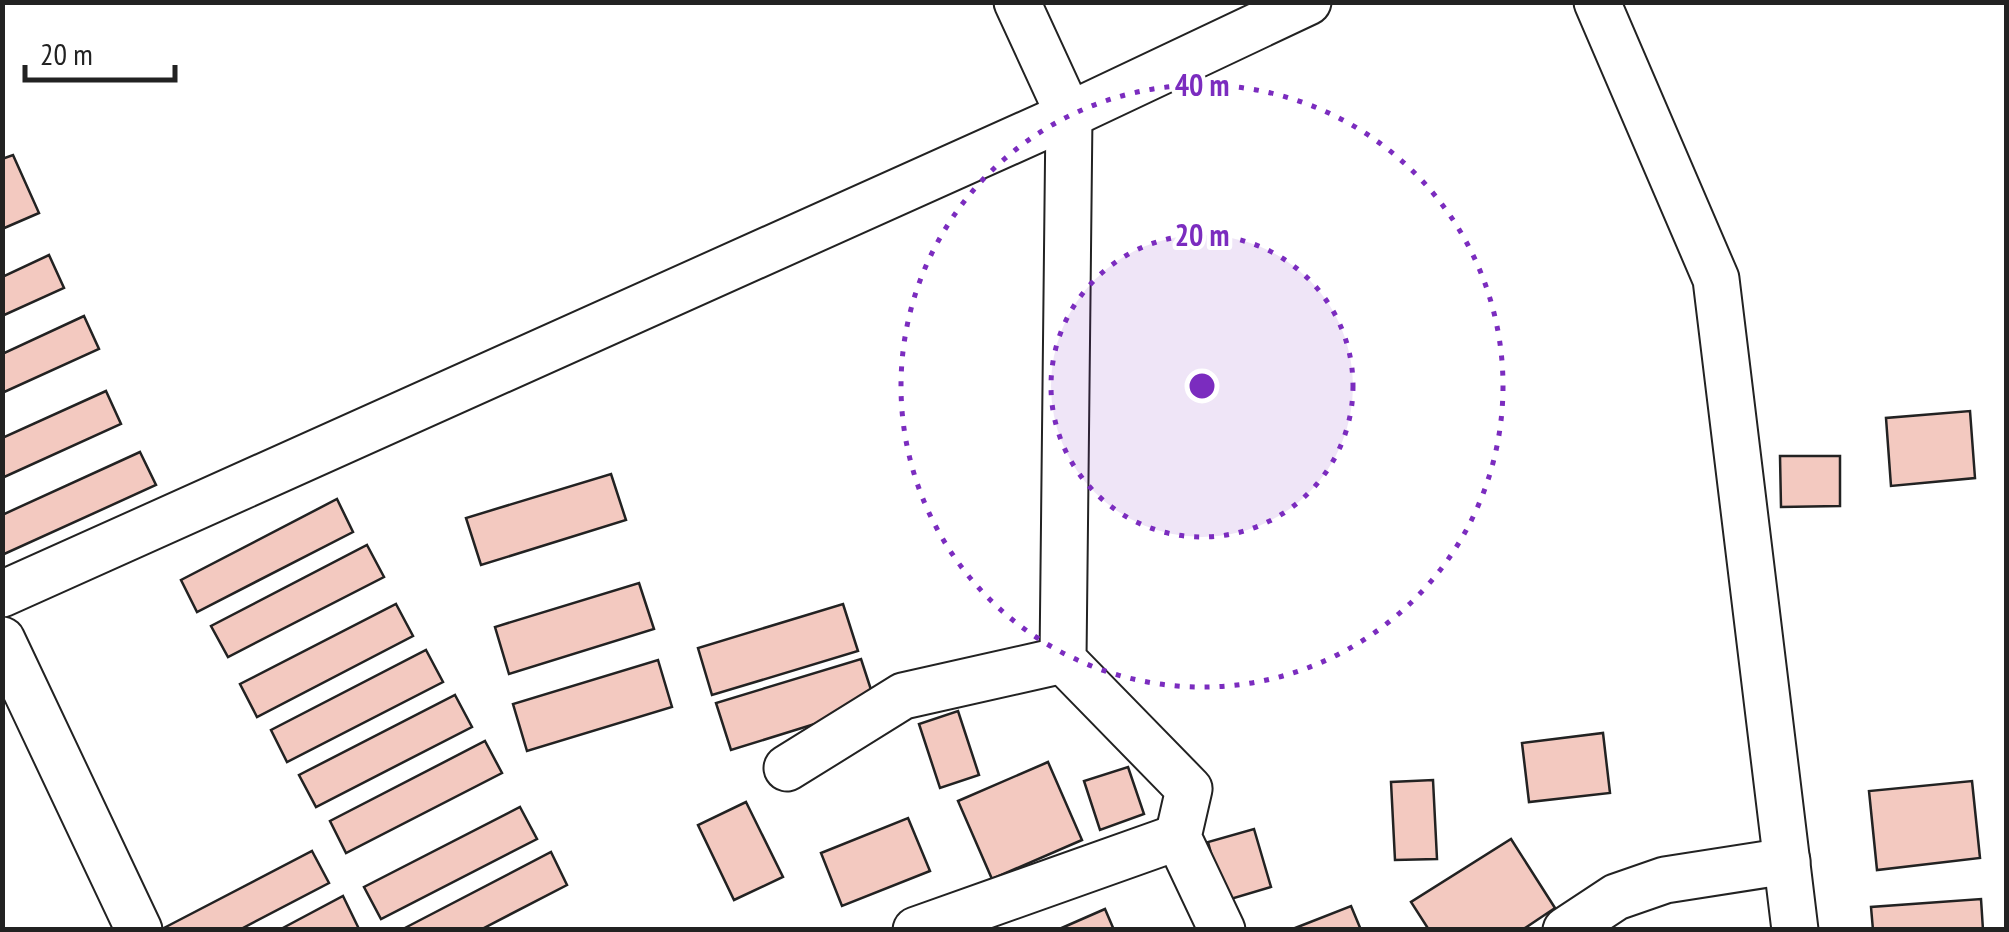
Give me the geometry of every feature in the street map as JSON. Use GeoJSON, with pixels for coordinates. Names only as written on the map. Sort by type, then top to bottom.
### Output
{"type":"FeatureCollection","features":[{"type":"Feature","properties":{"kind":"street"},"geometry":{"type":"LineString","coordinates":[[1017,2],[1069,115],[1062,660],[1189,789],[1178,837],[1222,930]]}},
{"type":"Feature","properties":{"kind":"street"},"geometry":{"type":"LineString","coordinates":[[2,594],[1069,115],[1308,2]]}},
{"type":"Feature","properties":{"kind":"street"},"geometry":{"type":"LineString","coordinates":[[1597,2],[1716,279],[1795,930]]}},
{"type":"Feature","properties":{"kind":"street"},"geometry":{"type":"LineString","coordinates":[[2,640],[140,930]]}},
{"type":"Feature","properties":{"kind":"street"},"geometry":{"type":"LineString","coordinates":[[786,768],[903,696],[1062,660]]}},
{"type":"Feature","properties":{"kind":"street"},"geometry":{"type":"LineString","coordinates":[[916,930],[1178,837]]}},
{"type":"Feature","properties":{"kind":"street"},"geometry":{"type":"LineString","coordinates":[[1566,930],[1616,898],[1664,880],[1787,861]]}},
{"type":"Feature","properties":{"kind":"building"},"geometry":{"type":"Polygon","coordinates":[[[13,155],[39,213],[2,229],[2,159],[13,155]]]}},
{"type":"Feature","properties":{"kind":"building"},"geometry":{"type":"Polygon","coordinates":[[[49,255],[64,288],[2,316],[2,277],[49,255]]]}},
{"type":"Feature","properties":{"kind":"building"},"geometry":{"type":"Polygon","coordinates":[[[84,316],[99,349],[2,393],[2,354],[84,316]]]}},
{"type":"Feature","properties":{"kind":"building"},"geometry":{"type":"Polygon","coordinates":[[[106,391],[121,424],[2,478],[2,438],[106,391]]]}},
{"type":"Feature","properties":{"kind":"building"},"geometry":{"type":"Polygon","coordinates":[[[1970,411],[1975,478],[1891,486],[1886,418],[1970,411]]]}},
{"type":"Feature","properties":{"kind":"building"},"geometry":{"type":"Polygon","coordinates":[[[140,452],[156,485],[2,555],[2,515],[140,452]]]}},
{"type":"Feature","properties":{"kind":"building"},"geometry":{"type":"Polygon","coordinates":[[[1780,456],[1840,456],[1840,506],[1781,507],[1780,456]]]}},
{"type":"Feature","properties":{"kind":"building"},"geometry":{"type":"Polygon","coordinates":[[[611,474],[626,520],[481,565],[466,518],[611,474]]]}},
{"type":"Feature","properties":{"kind":"building"},"geometry":{"type":"Polygon","coordinates":[[[337,499],[353,532],[197,612],[181,580],[337,499]]]}},
{"type":"Feature","properties":{"kind":"building"},"geometry":{"type":"Polygon","coordinates":[[[367,545],[384,577],[228,657],[211,626],[367,545]]]}},
{"type":"Feature","properties":{"kind":"building"},"geometry":{"type":"Polygon","coordinates":[[[639,583],[654,629],[509,674],[495,627],[639,583]]]}},
{"type":"Feature","properties":{"kind":"building"},"geometry":{"type":"Polygon","coordinates":[[[396,604],[413,636],[257,717],[240,684],[396,604]]]}},
{"type":"Feature","properties":{"kind":"building"},"geometry":{"type":"Polygon","coordinates":[[[843,604],[858,651],[712,695],[698,648],[843,604]]]}},
{"type":"Feature","properties":{"kind":"building"},"geometry":{"type":"Polygon","coordinates":[[[426,650],[443,682],[287,762],[271,730],[426,650]]]}},
{"type":"Feature","properties":{"kind":"building"},"geometry":{"type":"Polygon","coordinates":[[[861,659],[876,705],[731,750],[716,703],[861,659]]]}},
{"type":"Feature","properties":{"kind":"building"},"geometry":{"type":"Polygon","coordinates":[[[658,660],[672,707],[527,751],[513,704],[658,660]]]}},
{"type":"Feature","properties":{"kind":"building"},"geometry":{"type":"Polygon","coordinates":[[[455,695],[472,727],[316,807],[299,775],[455,695]]]}},
{"type":"Feature","properties":{"kind":"building"},"geometry":{"type":"Polygon","coordinates":[[[958,711],[979,775],[940,788],[919,724],[958,711]]]}},
{"type":"Feature","properties":{"kind":"building"},"geometry":{"type":"Polygon","coordinates":[[[1603,733],[1610,793],[1529,802],[1522,743],[1603,733]]]}},
{"type":"Feature","properties":{"kind":"building"},"geometry":{"type":"Polygon","coordinates":[[[485,741],[502,773],[346,853],[330,821],[485,741]]]}},
{"type":"Feature","properties":{"kind":"building"},"geometry":{"type":"Polygon","coordinates":[[[1048,762],[1082,840],[992,879],[958,801],[1048,762]]]}},
{"type":"Feature","properties":{"kind":"building"},"geometry":{"type":"Polygon","coordinates":[[[1128,767],[1144,814],[1100,830],[1084,781],[1128,767]]]}},
{"type":"Feature","properties":{"kind":"building"},"geometry":{"type":"Polygon","coordinates":[[[1433,780],[1437,859],[1395,860],[1391,782],[1433,780]]]}},
{"type":"Feature","properties":{"kind":"building"},"geometry":{"type":"Polygon","coordinates":[[[1972,781],[1980,858],[1877,870],[1869,791],[1972,781]]]}},
{"type":"Feature","properties":{"kind":"building"},"geometry":{"type":"Polygon","coordinates":[[[746,802],[783,877],[734,900],[698,825],[746,802]]]}},
{"type":"Feature","properties":{"kind":"building"},"geometry":{"type":"Polygon","coordinates":[[[520,807],[537,839],[381,919],[364,887],[520,807]]]}},
{"type":"Feature","properties":{"kind":"building"},"geometry":{"type":"Polygon","coordinates":[[[908,818],[930,871],[842,906],[821,853],[908,818]]]}},
{"type":"Feature","properties":{"kind":"building"},"geometry":{"type":"Polygon","coordinates":[[[1254,829],[1271,887],[1224,901],[1208,842],[1254,829]]]}},
{"type":"Feature","properties":{"kind":"building"},"geometry":{"type":"Polygon","coordinates":[[[1511,839],[1555,908],[1522,930],[1429,930],[1411,902],[1511,839]]]}},
{"type":"Feature","properties":{"kind":"building"},"geometry":{"type":"Polygon","coordinates":[[[312,851],[329,883],[239,930],[160,930],[312,851]]]}},
{"type":"Feature","properties":{"kind":"building"},"geometry":{"type":"Polygon","coordinates":[[[551,852],[567,885],[480,930],[401,930],[551,852]]]}},
{"type":"Feature","properties":{"kind":"building"},"geometry":{"type":"Polygon","coordinates":[[[343,896],[359,929],[279,930],[343,896]]]}},
{"type":"Feature","properties":{"kind":"building"},"geometry":{"type":"Polygon","coordinates":[[[1981,899],[1983,930],[1873,930],[1871,907],[1981,899]]]}},
{"type":"Feature","properties":{"kind":"building"},"geometry":{"type":"Polygon","coordinates":[[[1351,906],[1361,930],[1290,930],[1351,906]]]}},
{"type":"Feature","properties":{"kind":"building"},"geometry":{"type":"Polygon","coordinates":[[[1105,909],[1114,930],[1057,930],[1105,909]]]}}]}
